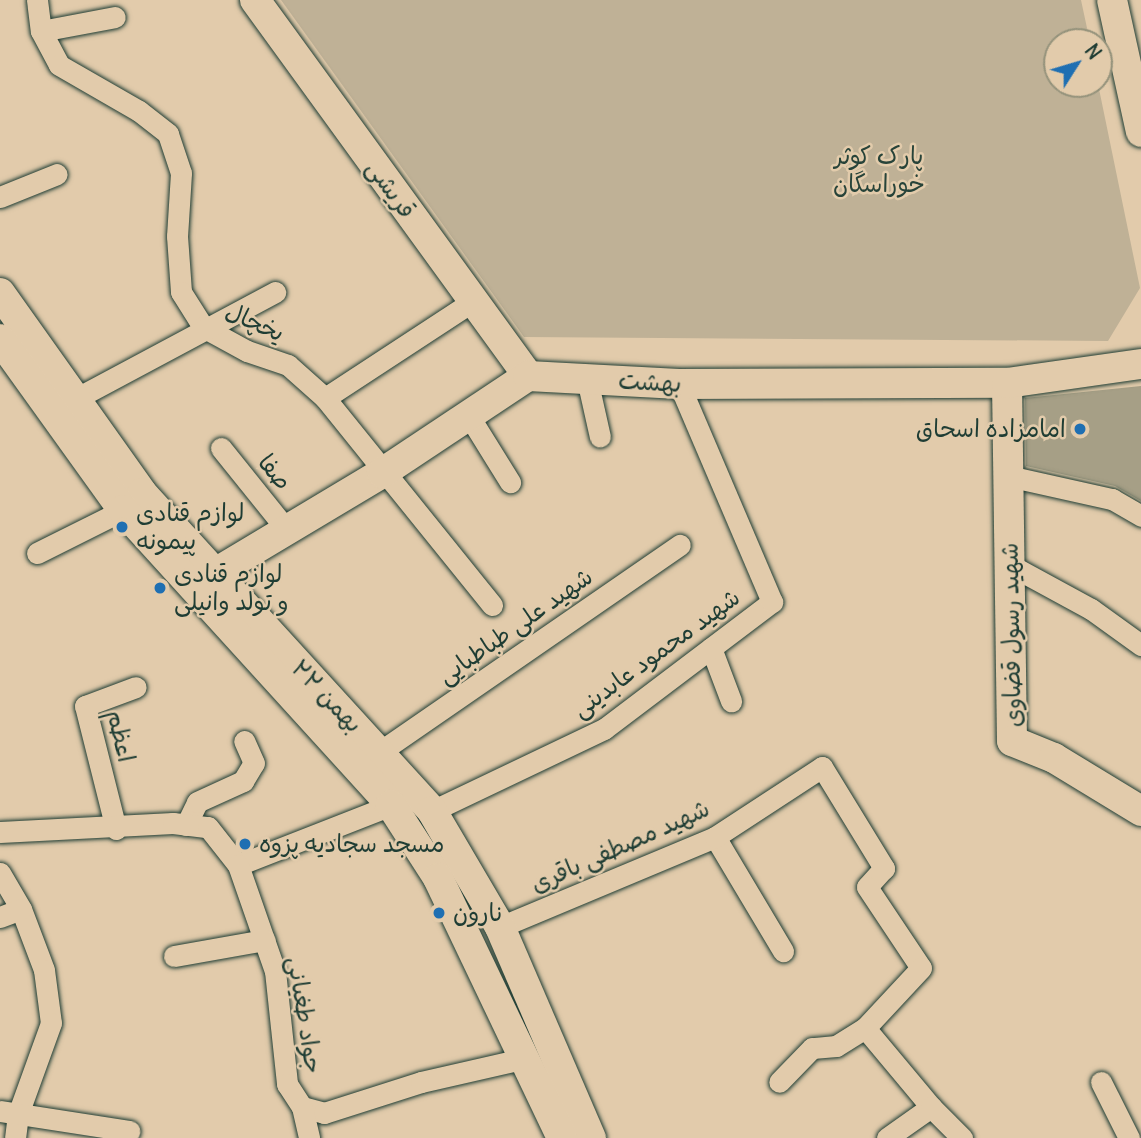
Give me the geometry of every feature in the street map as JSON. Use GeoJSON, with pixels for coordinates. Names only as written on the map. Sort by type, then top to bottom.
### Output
{"type":"FeatureCollection","features":[{"type":"Feature","properties":{"kind":"street","name":"یخچال"},"geometry":{"type":"LineString","coordinates":[[37,0],[41,31],[59,65],[139,111],[168,134],[181,173],[177,236],[181,292],[203,327],[247,351],[288,365],[325,398],[382,473],[492,605]]}},
{"type":"Feature","properties":{"kind":"street","name":"قریشی"},"geometry":{"type":"LineString","coordinates":[[255,0],[528,376]]}},
{"type":"Feature","properties":{"kind":"street"},"geometry":{"type":"LineString","coordinates":[[1112,0],[1141,132]]}},
{"type":"Feature","properties":{"kind":"street"},"geometry":{"type":"LineString","coordinates":[[41,31],[115,17]]}},
{"type":"Feature","properties":{"kind":"street"},"geometry":{"type":"LineString","coordinates":[[0,197],[57,174]]}},
{"type":"Feature","properties":{"kind":"street"},"geometry":{"type":"LineString","coordinates":[[75,399],[203,327],[275,292]]}},
{"type":"Feature","properties":{"kind":"street","name":"۲۲ بهمن"},"geometry":{"type":"LineString","coordinates":[[0,293],[38,370],[123,510],[391,805],[438,878],[527,1058],[562,1138]]}},
{"type":"Feature","properties":{"kind":"street"},"geometry":{"type":"LineString","coordinates":[[325,398],[473,301]]}},
{"type":"Feature","properties":{"kind":"street","name":"۲۲ بهمن"},"geometry":{"type":"LineString","coordinates":[[0,339],[75,399],[142,493],[381,751],[432,811],[500,927],[591,1138]]}},
{"type":"Feature","properties":{"kind":"street","name":"بهشت"},"geometry":{"type":"LineString","coordinates":[[528,376],[679,384],[1007,383],[1141,364]]}},
{"type":"Feature","properties":{"kind":"street"},"geometry":{"type":"LineString","coordinates":[[215,573],[382,473],[528,376]]}},
{"type":"Feature","properties":{"kind":"street"},"geometry":{"type":"LineString","coordinates":[[587,379],[600,437]]}},
{"type":"Feature","properties":{"kind":"street","name":"شهید رسول قضاوی"},"geometry":{"type":"LineString","coordinates":[[1007,383],[1012,741],[1054,758],[1141,811]]}},
{"type":"Feature","properties":{"kind":"street","name":"شهید محمود عابدینی"},"geometry":{"type":"LineString","coordinates":[[432,811],[604,729],[772,602],[679,384]]}},
{"type":"Feature","properties":{"kind":"street"},"geometry":{"type":"LineString","coordinates":[[469,415],[510,482]]}},
{"type":"Feature","properties":{"kind":"street","name":"صفا"},"geometry":{"type":"LineString","coordinates":[[221,448],[287,530]]}},
{"type":"Feature","properties":{"kind":"street"},"geometry":{"type":"LineString","coordinates":[[1009,476],[1112,499],[1141,516]]}},
{"type":"Feature","properties":{"kind":"street"},"geometry":{"type":"LineString","coordinates":[[37,552],[123,510]]}},
{"type":"Feature","properties":{"kind":"street","name":"شهید علی طباطبایی"},"geometry":{"type":"LineString","coordinates":[[381,751],[680,545]]}},
{"type":"Feature","properties":{"kind":"street"},"geometry":{"type":"LineString","coordinates":[[1010,565],[1091,609],[1141,645]]}},
{"type":"Feature","properties":{"kind":"street"},"geometry":{"type":"LineString","coordinates":[[711,648],[731,701]]}},
{"type":"Feature","properties":{"kind":"street","name":"اعظم"},"geometry":{"type":"LineString","coordinates":[[116,829],[85,706],[136,687]]}},
{"type":"Feature","properties":{"kind":"street"},"geometry":{"type":"LineString","coordinates":[[0,832],[186,825],[197,803],[243,780],[254,763],[244,741]]}},
{"type":"Feature","properties":{"kind":"street","name":"شهید مصطفی باقری"},"geometry":{"type":"LineString","coordinates":[[500,927],[715,837],[822,767],[884,868],[867,887],[921,968],[865,1028],[836,1046],[812,1048],[779,1082]]}},
{"type":"Feature","properties":{"kind":"street"},"geometry":{"type":"LineString","coordinates":[[238,865],[391,805]]}},
{"type":"Feature","properties":{"kind":"street","name":"جواد طغیانی"},"geometry":{"type":"LineString","coordinates":[[186,825],[208,827],[238,865],[275,971],[287,1084],[302,1107],[324,1113],[421,1082],[527,1058]]}},
{"type":"Feature","properties":{"kind":"street"},"geometry":{"type":"LineString","coordinates":[[715,837],[783,951]]}},
{"type":"Feature","properties":{"kind":"street"},"geometry":{"type":"LineString","coordinates":[[0,873],[21,909],[44,970],[51,1023],[9,1112],[15,1138]]}},
{"type":"Feature","properties":{"kind":"street"},"geometry":{"type":"LineString","coordinates":[[0,917],[21,909]]}},
{"type":"Feature","properties":{"kind":"street"},"geometry":{"type":"LineString","coordinates":[[174,956],[265,940]]}},
{"type":"Feature","properties":{"kind":"street"},"geometry":{"type":"LineString","coordinates":[[865,1028],[962,1138]]}},
{"type":"Feature","properties":{"kind":"street"},"geometry":{"type":"LineString","coordinates":[[1101,1082],[1129,1138]]}},
{"type":"Feature","properties":{"kind":"street"},"geometry":{"type":"LineString","coordinates":[[302,1107],[309,1138]]}},
{"type":"Feature","properties":{"kind":"street"},"geometry":{"type":"LineString","coordinates":[[887,1138],[932,1107]]}},
{"type":"Feature","properties":{"kind":"street"},"geometry":{"type":"LineString","coordinates":[[9,1112],[129,1131]]}},
{"type":"Feature","properties":{"kind":"green space","name":"پارک کوثر خوراسگان"},"geometry":{"type":"Polygon","coordinates":[[[281,0],[1081,0],[1087,28],[1043,28],[1043,98],[1101,98],[1140,288],[1108,341],[524,337],[281,0]]]}},
{"type":"Feature","properties":{"kind":"building","name":"امامزاده اسحاق"},"geometry":{"type":"Polygon","coordinates":[[[1141,386],[1141,501],[1115,486],[1026,466],[1025,398],[1141,386]]]}},
{"type":"Feature","properties":{"kind":"place","name":"امامزاده اسحاق"},"geometry":{"type":"Point","coordinates":[1080,429]}},
{"type":"Feature","properties":{"kind":"place","name":"لوازم قنادی پیمونه"},"geometry":{"type":"Point","coordinates":[122,527]}},
{"type":"Feature","properties":{"kind":"place","name":"لوازم قنادی و تولد وانیلی"},"geometry":{"type":"Point","coordinates":[160,588]}},
{"type":"Feature","properties":{"kind":"place","name":"مسجد سجادیه پزوه"},"geometry":{"type":"Point","coordinates":[245,844]}},
{"type":"Feature","properties":{"kind":"place","name":"نارون"},"geometry":{"type":"Point","coordinates":[439,913]}}]}
